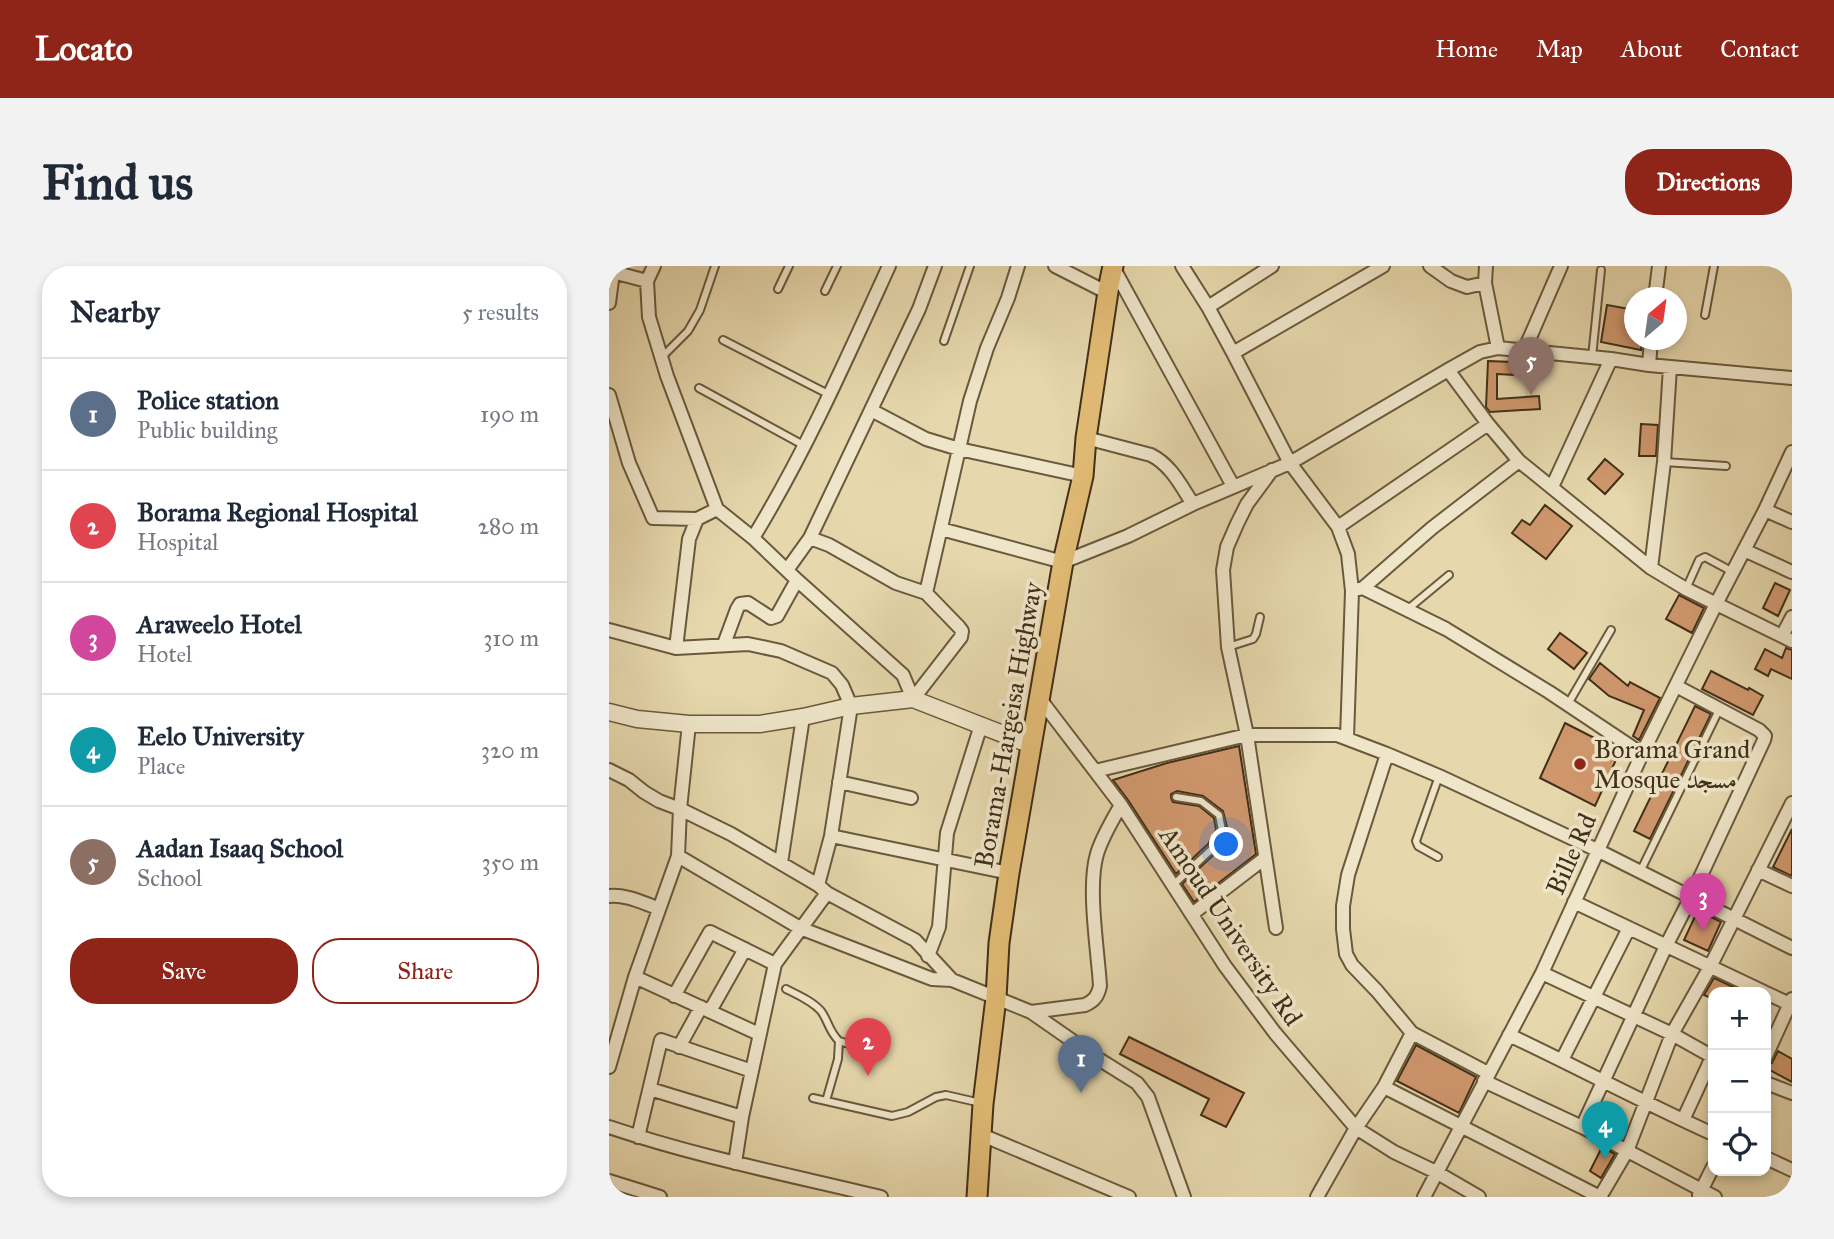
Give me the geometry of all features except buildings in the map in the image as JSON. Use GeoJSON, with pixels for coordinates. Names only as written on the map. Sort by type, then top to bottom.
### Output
{"type":"FeatureCollection","features":[{"type":"Feature","properties":{"kind":"highway","name":"Borama-Hargeisa Highway"},"geometry":{"type":"LineString","coordinates":[[977,1197],[983,1104],[996,998],[999,943],[1009,873],[1063,562],[1083,476],[1086,438],[1113,266]]}},
{"type":"Feature","properties":{"kind":"street"},"geometry":{"type":"LineString","coordinates":[[654,266],[647,281],[649,317],[691,443],[717,509],[753,538],[903,675],[913,699]]}},
{"type":"Feature","properties":{"kind":"street"},"geometry":{"type":"LineString","coordinates":[[753,538],[781,493],[805,446],[890,266]]}},
{"type":"Feature","properties":{"kind":"street"},"geometry":{"type":"LineString","coordinates":[[787,570],[810,538],[919,309],[935,266]]}},
{"type":"Feature","properties":{"kind":"street"},"geometry":{"type":"LineString","coordinates":[[926,593],[970,401],[1018,266]]}},
{"type":"Feature","properties":{"kind":"street"},"geometry":{"type":"LineString","coordinates":[[1055,266],[1108,293]]}},
{"type":"Feature","properties":{"kind":"street"},"geometry":{"type":"LineString","coordinates":[[1113,266],[1233,486]]}},
{"type":"Feature","properties":{"kind":"street"},"geometry":{"type":"LineString","coordinates":[[1182,266],[1208,307],[1290,463],[1338,527],[1348,554],[1358,589],[1347,738]]}},
{"type":"Feature","properties":{"kind":"street"},"geometry":{"type":"LineString","coordinates":[[1208,307],[1272,266]]}},
{"type":"Feature","properties":{"kind":"street"},"geometry":{"type":"LineString","coordinates":[[1233,353],[1383,266]]}},
{"type":"Feature","properties":{"kind":"street"},"geometry":{"type":"LineString","coordinates":[[1430,266],[1451,281],[1467,287],[1485,283]]}},
{"type":"Feature","properties":{"kind":"street"},"geometry":{"type":"LineString","coordinates":[[1486,266],[1485,283],[1498,348]]}},
{"type":"Feature","properties":{"kind":"street"},"geometry":{"type":"LineString","coordinates":[[1524,351],[1561,266]]}},
{"type":"Feature","properties":{"kind":"street"},"geometry":{"type":"LineString","coordinates":[[1656,287],[1658,266]]}},
{"type":"Feature","properties":{"kind":"street"},"geometry":{"type":"LineString","coordinates":[[609,303],[611,271],[647,281]]}},
{"type":"Feature","properties":{"kind":"street"},"geometry":{"type":"LineString","coordinates":[[941,529],[1063,562],[1128,536],[1193,504],[1290,463],[1480,352],[1498,348],[1792,378]]}},
{"type":"Feature","properties":{"kind":"street"},"geometry":{"type":"LineString","coordinates":[[1649,365],[1650,350]]}},
{"type":"Feature","properties":{"kind":"street"},"geometry":{"type":"LineString","coordinates":[[1552,487],[1611,359]]}},
{"type":"Feature","properties":{"kind":"street"},"geometry":{"type":"LineString","coordinates":[[1651,568],[1664,462],[1670,367]]}},
{"type":"Feature","properties":{"kind":"street"},"geometry":{"type":"LineString","coordinates":[[1448,370],[1519,461],[1651,568],[1686,589],[1787,639],[1792,617]]}},
{"type":"Feature","properties":{"kind":"street"},"geometry":{"type":"LineString","coordinates":[[609,395],[629,463],[653,519],[697,519],[717,509]]}},
{"type":"Feature","properties":{"kind":"street"},"geometry":{"type":"LineString","coordinates":[[871,410],[926,439],[959,449],[1083,476]]}},
{"type":"Feature","properties":{"kind":"street"},"geometry":{"type":"LineString","coordinates":[[1338,527],[1488,424]]}},
{"type":"Feature","properties":{"kind":"street"},"geometry":{"type":"LineString","coordinates":[[1086,438],[1151,455],[1160,460],[1167,465],[1193,504]]}},
{"type":"Feature","properties":{"kind":"street","name":"Bille Rd"},"geometry":{"type":"LineString","coordinates":[[1424,1197],[1542,973],[1642,754],[1716,604],[1788,469],[1792,452]]}},
{"type":"Feature","properties":{"kind":"street"},"geometry":{"type":"LineString","coordinates":[[1358,589],[1519,461]]}},
{"type":"Feature","properties":{"kind":"street"},"geometry":{"type":"LineString","coordinates":[[1273,470],[1247,504],[1227,547],[1223,569],[1228,646],[1247,734],[1276,928]]}},
{"type":"Feature","properties":{"kind":"street"},"geometry":{"type":"LineString","coordinates":[[1765,510],[1792,522]]}},
{"type":"Feature","properties":{"kind":"street"},"geometry":{"type":"LineString","coordinates":[[676,648],[689,539],[697,519]]}},
{"type":"Feature","properties":{"kind":"street"},"geometry":{"type":"LineString","coordinates":[[810,538],[829,545],[896,583],[926,593],[962,631],[961,637],[913,699]]}},
{"type":"Feature","properties":{"kind":"street"},"geometry":{"type":"LineString","coordinates":[[1744,550],[1792,572]]}},
{"type":"Feature","properties":{"kind":"street"},"geometry":{"type":"LineString","coordinates":[[724,644],[740,604],[748,603],[774,618],[797,580]]}},
{"type":"Feature","properties":{"kind":"street"},"geometry":{"type":"LineString","coordinates":[[1358,589],[1446,629],[1642,754]]}},
{"type":"Feature","properties":{"kind":"street"},"geometry":{"type":"LineString","coordinates":[[609,630],[676,648],[748,644],[781,651],[832,673],[842,685],[851,706],[822,889],[775,964],[742,1117],[735,1163]]}},
{"type":"Feature","properties":{"kind":"street"},"geometry":{"type":"LineString","coordinates":[[1582,1127],[1765,736],[1759,730],[1677,685]]}},
{"type":"Feature","properties":{"kind":"street"},"geometry":{"type":"LineString","coordinates":[[609,712],[637,719],[689,724],[760,724],[851,706],[913,699],[1031,745]]}},
{"type":"Feature","properties":{"kind":"street","name":"Amoud University Rd"},"geometry":{"type":"LineString","coordinates":[[1040,699],[1121,805],[1224,966],[1275,1033],[1356,1128],[1394,1152],[1479,1197]]}},
{"type":"Feature","properties":{"kind":"street"},"geometry":{"type":"LineString","coordinates":[[781,863],[803,717]]}},
{"type":"Feature","properties":{"kind":"street"},"geometry":{"type":"LineString","coordinates":[[609,1067],[635,977],[678,856],[689,724]]}},
{"type":"Feature","properties":{"kind":"street"},"geometry":{"type":"LineString","coordinates":[[928,956],[939,927],[947,834],[981,726]]}},
{"type":"Feature","properties":{"kind":"street"},"geometry":{"type":"LineString","coordinates":[[1095,771],[1247,734],[1337,735],[1439,776],[1597,850],[1792,948]]}},
{"type":"Feature","properties":{"kind":"street"},"geometry":{"type":"LineString","coordinates":[[1387,754],[1349,875],[1343,906],[1343,942],[1353,965],[1412,1033],[1486,1077],[1627,1151],[1700,1194],[1715,1197]]}},
{"type":"Feature","properties":{"kind":"street"},"geometry":{"type":"LineString","coordinates":[[609,769],[659,801],[731,834],[822,889],[915,940],[952,980]]}},
{"type":"Feature","properties":{"kind":"street"},"geometry":{"type":"LineString","coordinates":[[839,782],[911,798]]}},
{"type":"Feature","properties":{"kind":"street"},"geometry":{"type":"LineString","coordinates":[[1384,1087],[1600,1197],[1627,1151],[1672,1034],[1710,967],[1792,803]]}},
{"type":"Feature","properties":{"kind":"street"},"geometry":{"type":"LineString","coordinates":[[1031,1012],[1085,1005],[1092,1002],[1098,994],[1100,986],[1094,904],[1096,857],[1102,838],[1121,805]]}},
{"type":"Feature","properties":{"kind":"street"},"geometry":{"type":"LineString","coordinates":[[831,836],[1009,873]]}},
{"type":"Feature","properties":{"kind":"street"},"geometry":{"type":"LineString","coordinates":[[678,856],[800,928],[932,979],[952,980],[1031,1012],[1137,1083],[1148,1097],[1184,1197]]}},
{"type":"Feature","properties":{"kind":"street"},"geometry":{"type":"LineString","coordinates":[[1192,914],[1265,858]]}},
{"type":"Feature","properties":{"kind":"street"},"geometry":{"type":"LineString","coordinates":[[1758,870],[1792,887]]}},
{"type":"Feature","properties":{"kind":"street"},"geometry":{"type":"LineString","coordinates":[[609,896],[613,894],[658,908]]}},
{"type":"Feature","properties":{"kind":"street"},"geometry":{"type":"LineString","coordinates":[[1574,902],[1752,987]]}},
{"type":"Feature","properties":{"kind":"street"},"geometry":{"type":"LineString","coordinates":[[1562,1060],[1629,928]]}},
{"type":"Feature","properties":{"kind":"street"},"geometry":{"type":"LineString","coordinates":[[674,996],[710,932],[775,964]]}},
{"type":"Feature","properties":{"kind":"street"},"geometry":{"type":"LineString","coordinates":[[679,1046],[745,949]]}},
{"type":"Feature","properties":{"kind":"street"},"geometry":{"type":"LineString","coordinates":[[1542,973],[1595,996],[1708,1053]]}},
{"type":"Feature","properties":{"kind":"street"},"geometry":{"type":"LineString","coordinates":[[635,977],[759,1034]]}},
{"type":"Feature","properties":{"kind":"street"},"geometry":{"type":"LineString","coordinates":[[1769,1050],[1791,1003],[1771,995]]}},
{"type":"Feature","properties":{"kind":"street"},"geometry":{"type":"LineString","coordinates":[[1317,1197],[1356,1128],[1384,1087],[1412,1033]]}},
{"type":"Feature","properties":{"kind":"street"},"geometry":{"type":"LineString","coordinates":[[1509,1035],[1644,1103],[1708,1132]]}},
{"type":"Feature","properties":{"kind":"street"},"geometry":{"type":"LineString","coordinates":[[638,1137],[661,1040],[752,1071]]}},
{"type":"Feature","properties":{"kind":"street"},"geometry":{"type":"LineString","coordinates":[[1683,1120],[1708,1067]]}},
{"type":"Feature","properties":{"kind":"street"},"geometry":{"type":"LineString","coordinates":[[1771,1085],[1792,1093]]}},
{"type":"Feature","properties":{"kind":"street"},"geometry":{"type":"LineString","coordinates":[[650,1088],[742,1117]]}},
{"type":"Feature","properties":{"kind":"street"},"geometry":{"type":"LineString","coordinates":[[609,1128],[842,1192],[880,1197]]}},
{"type":"Feature","properties":{"kind":"street"},"geometry":{"type":"LineString","coordinates":[[982,1135],[1129,1197]]}},
{"type":"Feature","properties":{"kind":"street"},"geometry":{"type":"LineString","coordinates":[[1771,1160],[1792,1170]]}},
{"type":"Feature","properties":{"kind":"street"},"geometry":{"type":"LineString","coordinates":[[1700,1194],[1709,1176]]}},
{"type":"Feature","properties":{"kind":"street"},"geometry":{"type":"LineString","coordinates":[[609,1181],[660,1197]]}},
{"type":"Feature","properties":{"kind":"lane"},"geometry":{"type":"LineString","coordinates":[[661,357],[688,331],[700,310],[715,266]]}},
{"type":"Feature","properties":{"kind":"lane"},"geometry":{"type":"LineString","coordinates":[[778,289],[789,266]]}},
{"type":"Feature","properties":{"kind":"lane"},"geometry":{"type":"LineString","coordinates":[[825,292],[837,266]]}},
{"type":"Feature","properties":{"kind":"lane"},"geometry":{"type":"LineString","coordinates":[[944,341],[970,266]]}},
{"type":"Feature","properties":{"kind":"lane"},"geometry":{"type":"LineString","coordinates":[[1705,315],[1714,266]]}},
{"type":"Feature","properties":{"kind":"lane"},"geometry":{"type":"LineString","coordinates":[[1592,357],[1601,270]]}},
{"type":"Feature","properties":{"kind":"lane"},"geometry":{"type":"LineString","coordinates":[[723,340],[830,395]]}},
{"type":"Feature","properties":{"kind":"lane"},"geometry":{"type":"LineString","coordinates":[[699,388],[805,446]]}},
{"type":"Feature","properties":{"kind":"lane"},"geometry":{"type":"LineString","coordinates":[[1664,462],[1726,466]]}},
{"type":"Feature","properties":{"kind":"lane"},"geometry":{"type":"LineString","coordinates":[[1686,589],[1702,558],[1705,557],[1734,572]]}},
{"type":"Feature","properties":{"kind":"lane"},"geometry":{"type":"LineString","coordinates":[[1407,610],[1449,575]]}},
{"type":"Feature","properties":{"kind":"lane"},"geometry":{"type":"LineString","coordinates":[[1228,646],[1253,639],[1260,617]]}},
{"type":"Feature","properties":{"kind":"lane"},"geometry":{"type":"LineString","coordinates":[[1567,705],[1611,630]]}},
{"type":"Feature","properties":{"kind":"lane"},"geometry":{"type":"LineString","coordinates":[[1640,872],[1720,708]]}},
{"type":"Feature","properties":{"kind":"lane"},"geometry":{"type":"LineString","coordinates":[[1438,857],[1418,846],[1416,841],[1439,776]]}},
{"type":"Feature","properties":{"kind":"lane"},"geometry":{"type":"LineString","coordinates":[[1173,885],[1213,848],[1222,831],[1219,815],[1201,801],[1176,797]]}},
{"type":"Feature","properties":{"kind":"lane"},"geometry":{"type":"LineString","coordinates":[[786,989],[815,1005],[839,1041],[856,1046]]}},
{"type":"Feature","properties":{"kind":"lane"},"geometry":{"type":"LineString","coordinates":[[826,1101],[838,1059],[839,1041]]}},
{"type":"Feature","properties":{"kind":"lane"},"geometry":{"type":"LineString","coordinates":[[813,1098],[892,1116],[946,1095],[983,1104]]}},
{"type":"Feature","properties":{"kind":"place","name":"Aadan Isaaq School"},"geometry":{"type":"Point","coordinates":[1531,395]}},
{"type":"Feature","properties":{"kind":"place","name":"Borama Grand Mosque مسجد"},"geometry":{"type":"Point","coordinates":[1580,764]}},
{"type":"Feature","properties":{"kind":"place","name":"Araweelo Hotel"},"geometry":{"type":"Point","coordinates":[1703,931]}},
{"type":"Feature","properties":{"kind":"place","name":"Borama Regional Hospital"},"geometry":{"type":"Point","coordinates":[868,1076]}},
{"type":"Feature","properties":{"kind":"place","name":"Police station"},"geometry":{"type":"Point","coordinates":[1081,1093]}},
{"type":"Feature","properties":{"kind":"place","name":"Eelo University"},"geometry":{"type":"Point","coordinates":[1605,1159]}}]}
